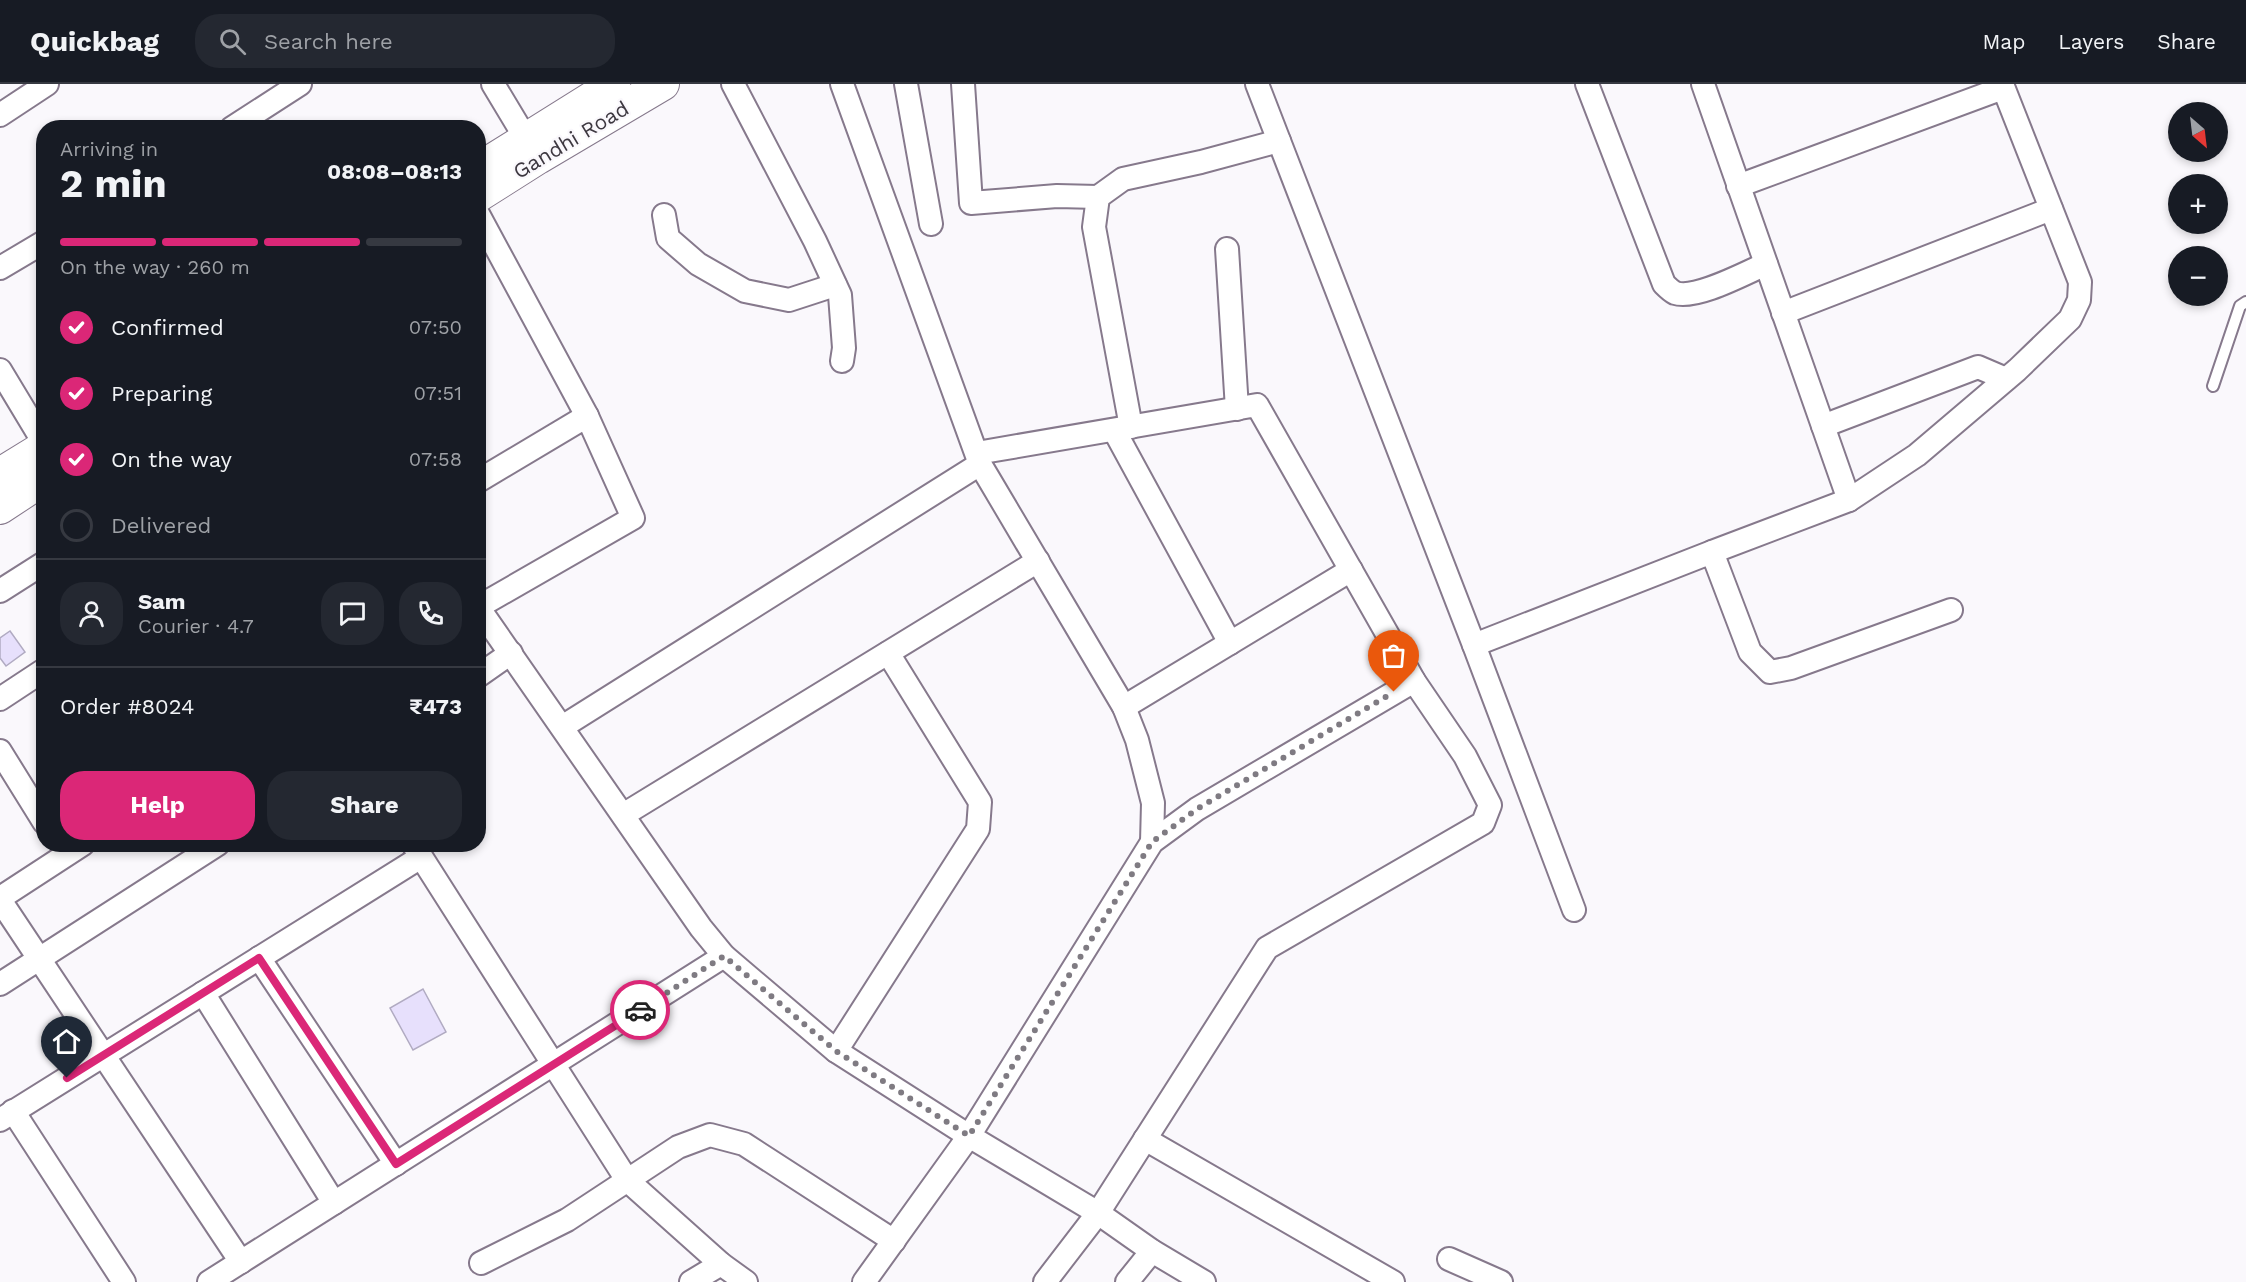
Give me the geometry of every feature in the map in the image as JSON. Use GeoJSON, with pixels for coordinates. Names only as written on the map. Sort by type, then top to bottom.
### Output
{"type":"FeatureCollection","features":[{"type":"Feature","properties":{"kind":"main road","name":"Gandhi Road"},"geometry":{"type":"LineString","coordinates":[[486,165],[614,84]]}},
{"type":"Feature","properties":{"kind":"main road","name":"Gandhi Road"},"geometry":{"type":"LineString","coordinates":[[486,191],[663,84]]}},
{"type":"Feature","properties":{"kind":"main road"},"geometry":{"type":"LineString","coordinates":[[0,474],[36,450]]}},
{"type":"Feature","properties":{"kind":"main road"},"geometry":{"type":"LineString","coordinates":[[0,508],[36,484]]}},
{"type":"Feature","properties":{"kind":"street"},"geometry":{"type":"LineString","coordinates":[[0,115],[47,84]]}},
{"type":"Feature","properties":{"kind":"street"},"geometry":{"type":"LineString","coordinates":[[258,120],[300,84]]}},
{"type":"Feature","properties":{"kind":"street"},"geometry":{"type":"LineString","coordinates":[[493,84],[526,139]]}},
{"type":"Feature","properties":{"kind":"street"},"geometry":{"type":"LineString","coordinates":[[733,84],[815,241],[840,295],[844,348],[842,361]]}},
{"type":"Feature","properties":{"kind":"street"},"geometry":{"type":"LineString","coordinates":[[842,84],[979,459],[1124,707],[1137,740],[1153,803],[1152,842]]}},
{"type":"Feature","properties":{"kind":"street"},"geometry":{"type":"LineString","coordinates":[[906,84],[931,224]]}},
{"type":"Feature","properties":{"kind":"street"},"geometry":{"type":"LineString","coordinates":[[963,84],[971,203],[1057,196],[1098,197],[1123,179],[1201,162],[1279,141]]}},
{"type":"Feature","properties":{"kind":"street"},"geometry":{"type":"LineString","coordinates":[[1257,84],[1574,910]]}},
{"type":"Feature","properties":{"kind":"street"},"geometry":{"type":"LineString","coordinates":[[1587,84],[1664,284],[1673,292],[1687,294],[1704,290],[1766,264]]}},
{"type":"Feature","properties":{"kind":"street"},"geometry":{"type":"LineString","coordinates":[[1703,84],[1849,500]]}},
{"type":"Feature","properties":{"kind":"street"},"geometry":{"type":"LineString","coordinates":[[1474,645],[1849,500],[1917,455],[2006,379],[2070,319],[2079,300],[2080,282],[2002,86],[1738,186]]}},
{"type":"Feature","properties":{"kind":"street"},"geometry":{"type":"LineString","coordinates":[[1098,197],[1094,227],[1122,428],[1230,643]]}},
{"type":"Feature","properties":{"kind":"street"},"geometry":{"type":"LineString","coordinates":[[1783,313],[2051,209]]}},
{"type":"Feature","properties":{"kind":"street"},"geometry":{"type":"LineString","coordinates":[[664,215],[668,238],[698,264],[745,291],[789,300],[835,285]]}},
{"type":"Feature","properties":{"kind":"street"},"geometry":{"type":"LineString","coordinates":[[486,229],[587,416],[633,518],[486,602]]}},
{"type":"Feature","properties":{"kind":"street"},"geometry":{"type":"LineString","coordinates":[[0,268],[36,247]]}},
{"type":"Feature","properties":{"kind":"street"},"geometry":{"type":"LineString","coordinates":[[1227,249],[1237,409]]}},
{"type":"Feature","properties":{"kind":"street"},"geometry":{"type":"LineString","coordinates":[[1823,426],[1978,367],[2006,379]]}},
{"type":"Feature","properties":{"kind":"street"},"geometry":{"type":"LineString","coordinates":[[0,370],[36,431]]}},
{"type":"Feature","properties":{"kind":"street"},"geometry":{"type":"LineString","coordinates":[[562,727],[979,459],[1122,428],[1257,405],[1414,681],[1465,756],[1490,805],[1483,823],[1267,948],[1098,1213],[1045,1282]]}},
{"type":"Feature","properties":{"kind":"street"},"geometry":{"type":"LineString","coordinates":[[486,476],[587,416]]}},
{"type":"Feature","properties":{"kind":"street"},"geometry":{"type":"LineString","coordinates":[[1712,552],[1750,652],[1770,672],[1791,668],[1951,610]]}},
{"type":"Feature","properties":{"kind":"street"},"geometry":{"type":"LineString","coordinates":[[623,815],[1038,561]]}},
{"type":"Feature","properties":{"kind":"street"},"geometry":{"type":"LineString","coordinates":[[0,591],[36,568]]}},
{"type":"Feature","properties":{"kind":"street"},"geometry":{"type":"LineString","coordinates":[[1124,707],[1351,570]]}},
{"type":"Feature","properties":{"kind":"street"},"geometry":{"type":"LineString","coordinates":[[486,618],[701,928],[724,956],[836,1051],[969,1136],[1098,1213],[1152,1251],[1203,1282]]}},
{"type":"Feature","properties":{"kind":"street"},"geometry":{"type":"LineString","coordinates":[[486,670],[511,653]]}},
{"type":"Feature","properties":{"kind":"street"},"geometry":{"type":"LineString","coordinates":[[836,1051],[978,829],[980,802],[888,653]]}},
{"type":"Feature","properties":{"kind":"street"},"geometry":{"type":"LineString","coordinates":[[0,699],[36,675]]}},
{"type":"Feature","properties":{"kind":"street"},"geometry":{"type":"LineString","coordinates":[[864,1282],[969,1136],[1152,842],[1197,809],[1414,681]]}},
{"type":"Feature","properties":{"kind":"street"},"geometry":{"type":"LineString","coordinates":[[0,751],[36,809]]}},
{"type":"Feature","properties":{"kind":"street"},"geometry":{"type":"LineString","coordinates":[[63,852],[0,899],[241,1262]]}},
{"type":"Feature","properties":{"kind":"street"},"geometry":{"type":"LineString","coordinates":[[0,984],[206,852]]}},
{"type":"Feature","properties":{"kind":"street"},"geometry":{"type":"LineString","coordinates":[[124,1282],[7,1115],[259,958],[416,852]]}},
{"type":"Feature","properties":{"kind":"street"},"geometry":{"type":"LineString","coordinates":[[418,852],[627,1180],[721,1264],[746,1282]]}},
{"type":"Feature","properties":{"kind":"street"},"geometry":{"type":"LineString","coordinates":[[209,1282],[724,956]]}},
{"type":"Feature","properties":{"kind":"street"},"geometry":{"type":"LineString","coordinates":[[259,958],[396,1164]]}},
{"type":"Feature","properties":{"kind":"street"},"geometry":{"type":"LineString","coordinates":[[203,993],[334,1203]]}},
{"type":"Feature","properties":{"kind":"street"},"geometry":{"type":"LineString","coordinates":[[481,1263],[567,1220],[678,1148],[710,1135],[744,1144],[894,1241]]}},
{"type":"Feature","properties":{"kind":"street"},"geometry":{"type":"LineString","coordinates":[[1145,1139],[1393,1282]]}},
{"type":"Feature","properties":{"kind":"street"},"geometry":{"type":"LineString","coordinates":[[1128,1282],[1152,1251]]}},
{"type":"Feature","properties":{"kind":"street"},"geometry":{"type":"LineString","coordinates":[[1449,1259],[1501,1282]]}},
{"type":"Feature","properties":{"kind":"street"},"geometry":{"type":"LineString","coordinates":[[691,1282],[721,1264]]}},
{"type":"Feature","properties":{"kind":"lane"},"geometry":{"type":"LineString","coordinates":[[2212,386],[2240,306],[2246,302]]}},
{"type":"Feature","properties":{"kind":"building"},"geometry":{"type":"Polygon","coordinates":[[[10,631],[25,652],[6,666],[0,658],[0,638],[10,631]]]}},
{"type":"Feature","properties":{"kind":"building"},"geometry":{"type":"Polygon","coordinates":[[[423,989],[446,1032],[413,1050],[390,1008],[423,989]]]}},
{"type":"Feature","properties":{"kind":"way so far"},"geometry":{"type":"LineString","coordinates":[[640,1010],[724,956],[836,1051],[969,1136],[1152,842],[1197,809],[1394,692]]}},
{"type":"Feature","properties":{"kind":"route"},"geometry":{"type":"LineString","coordinates":[[67,1078],[259,958],[396,1164],[640,1010]]}}]}
